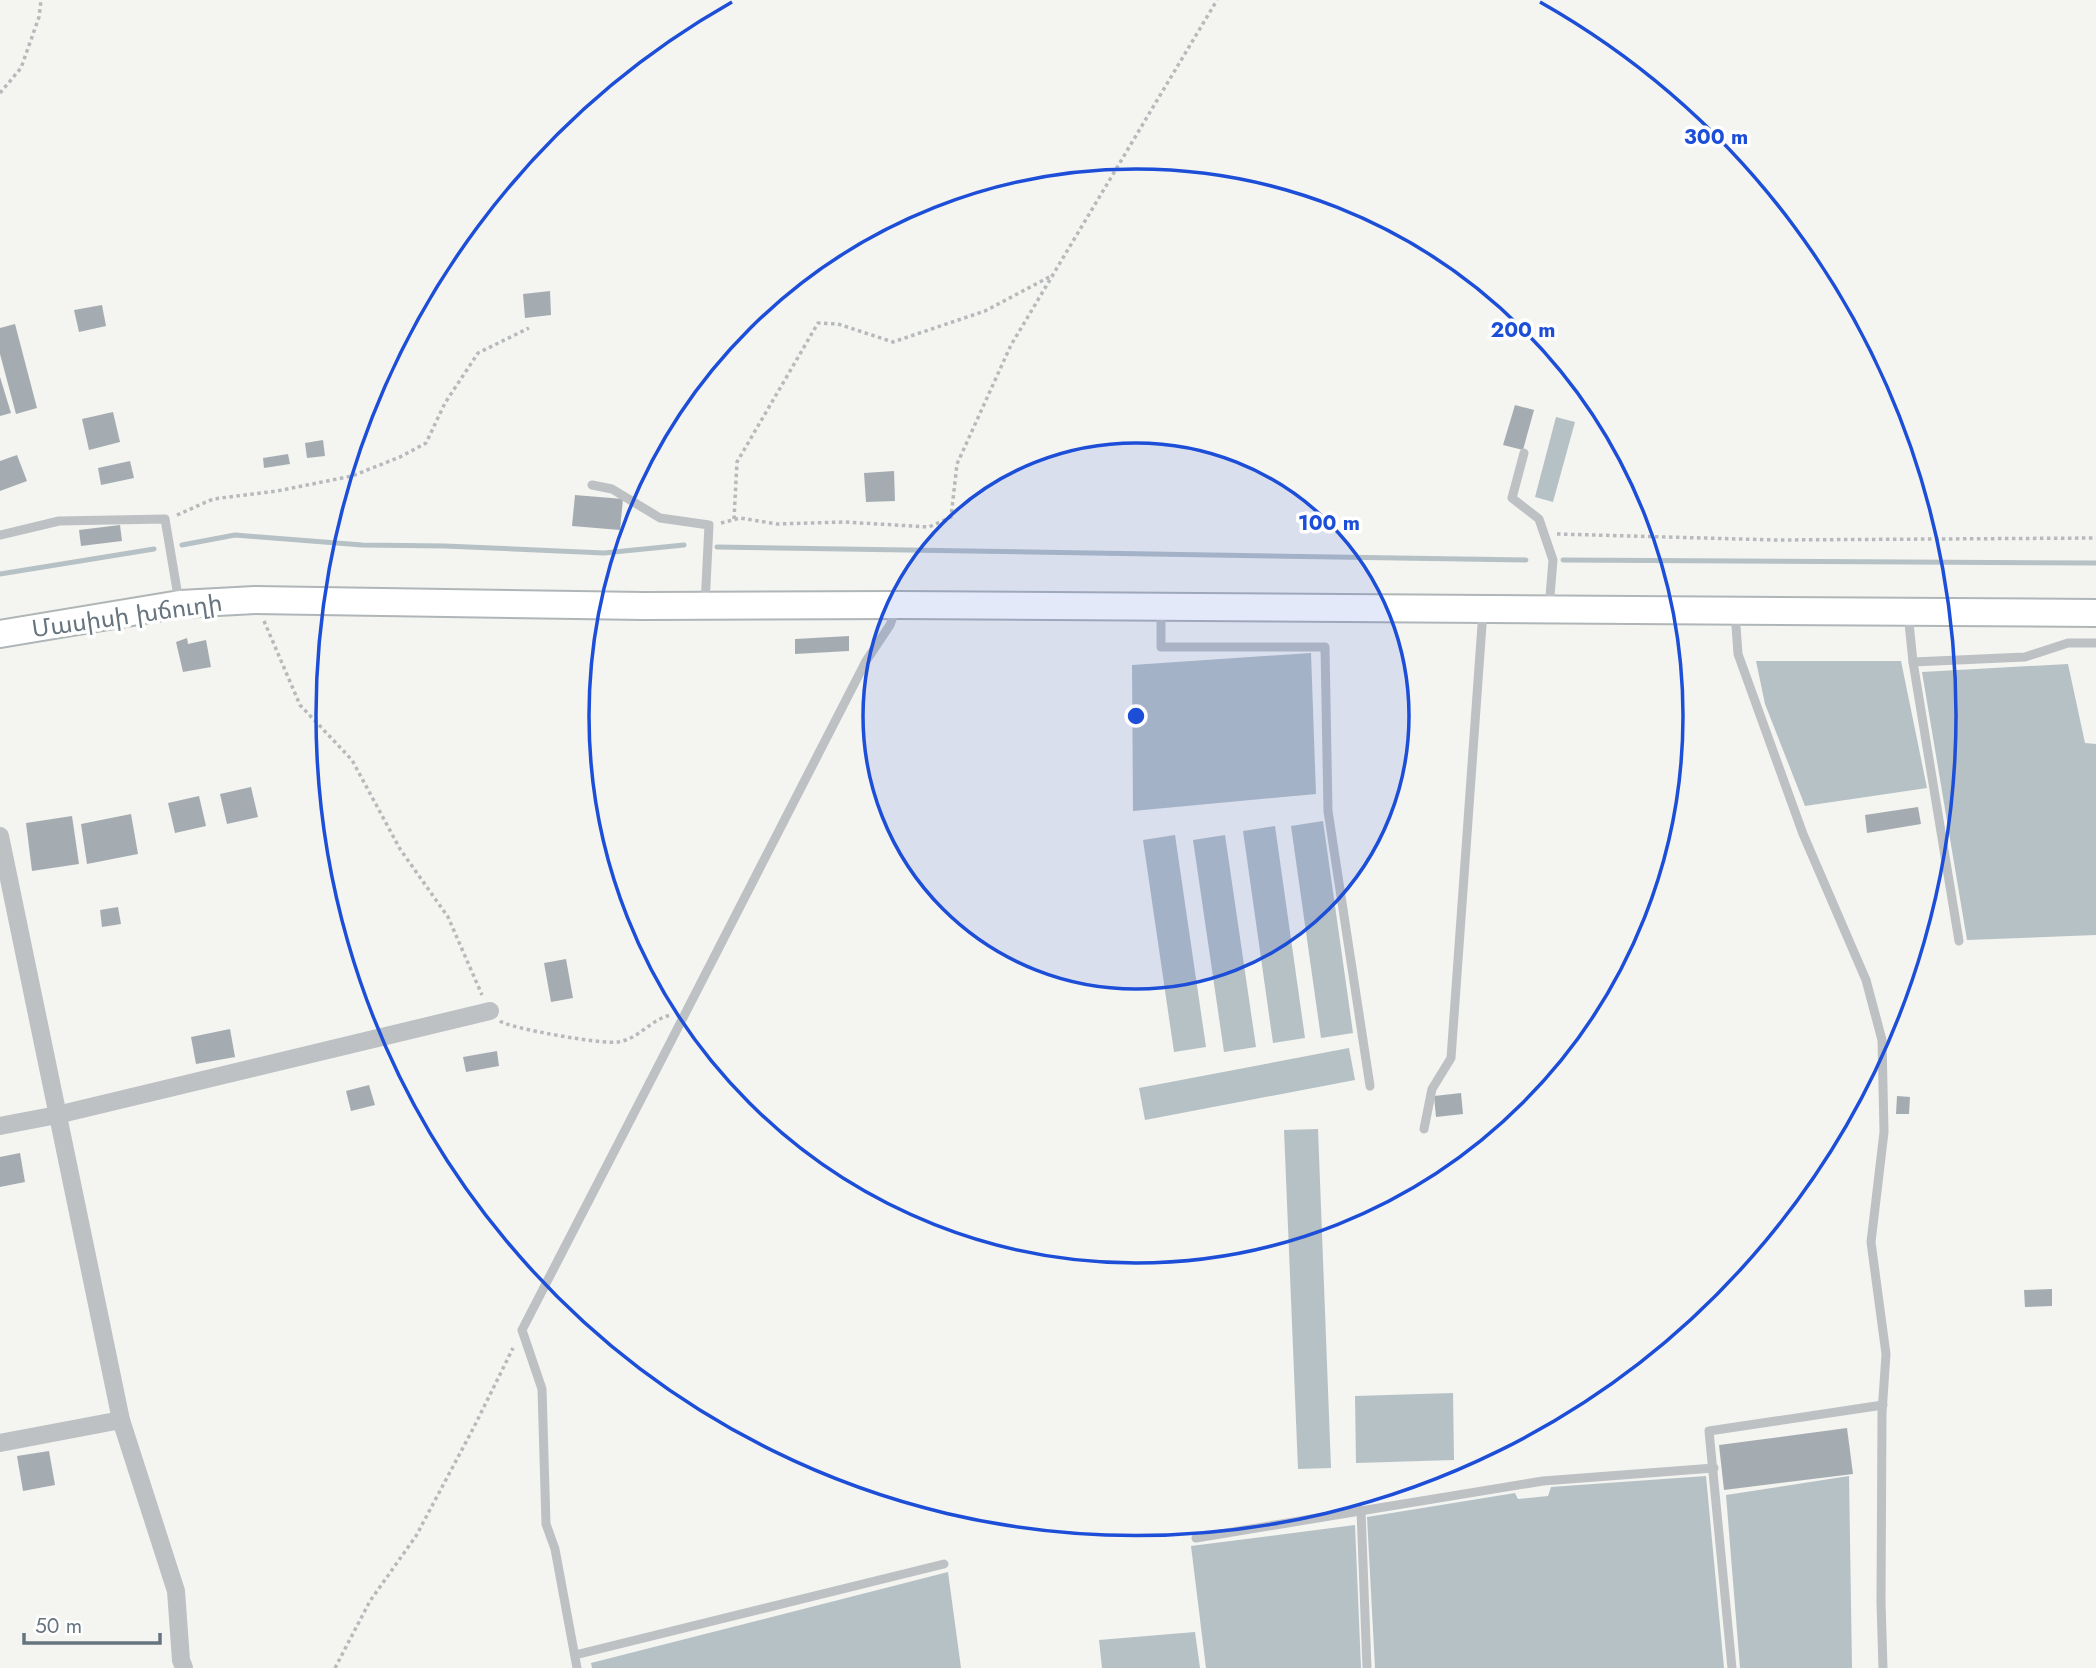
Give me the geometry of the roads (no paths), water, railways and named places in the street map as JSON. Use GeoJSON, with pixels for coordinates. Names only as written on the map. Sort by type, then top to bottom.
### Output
{"type":"FeatureCollection","features":[{"type":"Feature","properties":{"kind":"main road","name":"Մասիսի խճուղի"},"geometry":{"type":"LineString","coordinates":[[0,634],[180,604],[255,600],[705,607],[898,604],[2096,613]]}},
{"type":"Feature","properties":{"kind":"street"},"geometry":{"type":"LineString","coordinates":[[0,835],[121,1420],[176,1591],[180,1665]]}},
{"type":"Feature","properties":{"kind":"street"},"geometry":{"type":"LineString","coordinates":[[0,1126],[57,1115],[489,1011]]}},
{"type":"Feature","properties":{"kind":"street"},"geometry":{"type":"LineString","coordinates":[[0,1443],[121,1420]]}},
{"type":"Feature","properties":{"kind":"lane"},"geometry":{"type":"LineString","coordinates":[[1524,453],[1511,498],[1539,519],[1553,560],[1549,610]]}},
{"type":"Feature","properties":{"kind":"lane"},"geometry":{"type":"LineString","coordinates":[[592,485],[611,489],[660,518],[709,525],[705,607]]}},
{"type":"Feature","properties":{"kind":"lane"},"geometry":{"type":"LineString","coordinates":[[0,535],[59,522],[165,519],[180,604]]}},
{"type":"Feature","properties":{"kind":"lane"},"geometry":{"type":"LineString","coordinates":[[577,1668],[555,1549],[546,1524],[542,1388],[522,1330],[639,1108],[684,1012],[717,957],[866,661],[890,625],[898,604]]}},
{"type":"Feature","properties":{"kind":"lane"},"geometry":{"type":"LineString","coordinates":[[1161,607],[1161,647],[1325,647],[1328,811],[1370,1086]]}},
{"type":"Feature","properties":{"kind":"lane"},"geometry":{"type":"LineString","coordinates":[[1424,1129],[1432,1089],[1451,1058],[1483,610]]}},
{"type":"Feature","properties":{"kind":"lane"},"geometry":{"type":"LineString","coordinates":[[1735,611],[1738,654],[1803,834],[1867,980],[1882,1040],[1884,1132],[1871,1242],[1886,1354],[1881,1588],[1883,1668]]}},
{"type":"Feature","properties":{"kind":"lane"},"geometry":{"type":"LineString","coordinates":[[1908,611],[1913,662],[1959,942]]}},
{"type":"Feature","properties":{"kind":"lane"},"geometry":{"type":"LineString","coordinates":[[1913,662],[2025,657],[2068,643],[2096,643]]}},
{"type":"Feature","properties":{"kind":"lane"},"geometry":{"type":"LineString","coordinates":[[1732,1668],[1709,1430],[1883,1405]]}},
{"type":"Feature","properties":{"kind":"lane"},"geometry":{"type":"LineString","coordinates":[[1196,1538],[1543,1481],[1714,1468]]}},
{"type":"Feature","properties":{"kind":"lane"},"geometry":{"type":"LineString","coordinates":[[1361,1510],[1367,1668]]}},
{"type":"Feature","properties":{"kind":"lane"},"geometry":{"type":"LineString","coordinates":[[575,1655],[944,1564]]}},
{"type":"Feature","properties":{"kind":"waterway"},"geometry":{"type":"LineString","coordinates":[[182,545],[235,535],[362,545],[604,553],[684,545]]}},
{"type":"Feature","properties":{"kind":"waterway"},"geometry":{"type":"LineString","coordinates":[[717,547],[1526,560]]}},
{"type":"Feature","properties":{"kind":"waterway"},"geometry":{"type":"LineString","coordinates":[[0,574],[154,549]]}},
{"type":"Feature","properties":{"kind":"waterway"},"geometry":{"type":"LineString","coordinates":[[1563,560],[2096,563]]}}]}
